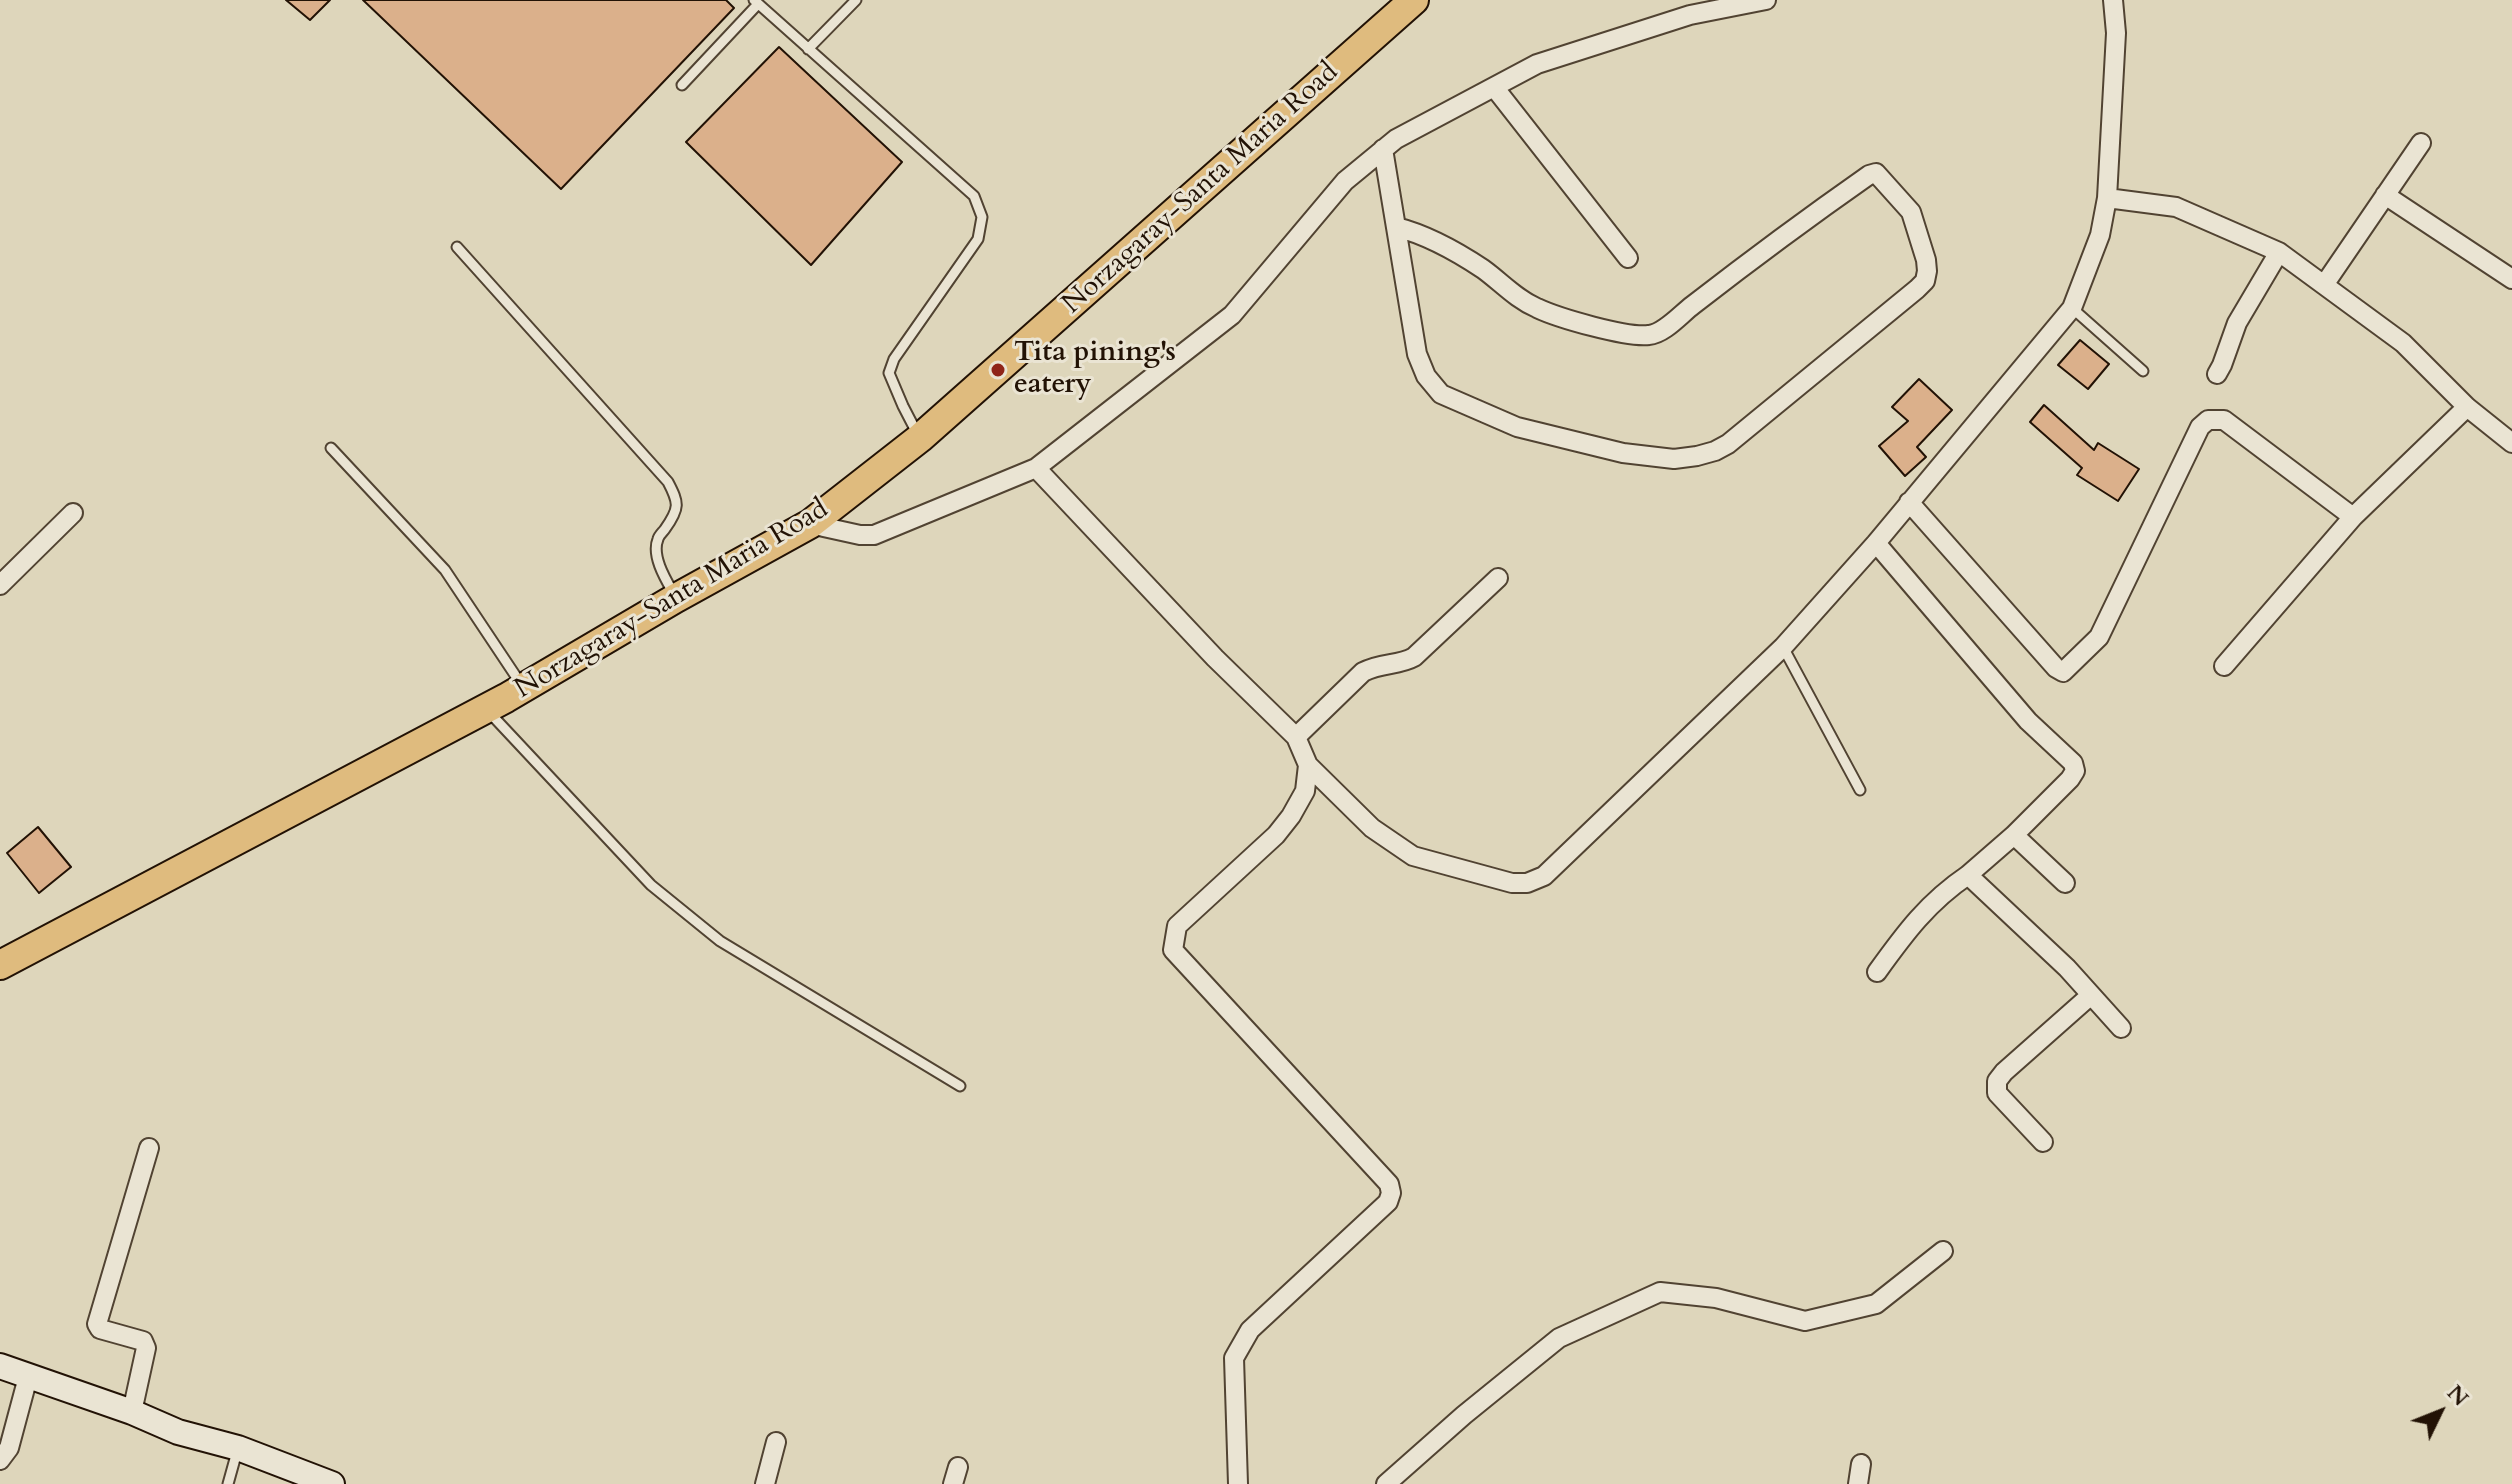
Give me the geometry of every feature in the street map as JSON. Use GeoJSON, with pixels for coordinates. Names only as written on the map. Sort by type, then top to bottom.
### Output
{"type":"FeatureCollection","features":[{"type":"Feature","properties":{"kind":"main road","name":"Norzagaray-Santa Maria Road"},"geometry":{"type":"LineString","coordinates":[[0,965],[524,688],[676,598],[810,524],[920,438],[1414,0]]}},
{"type":"Feature","properties":{"kind":"main road"},"geometry":{"type":"LineString","coordinates":[[0,1366],[132,1412],[178,1432],[238,1448],[332,1484]]}},
{"type":"Feature","properties":{"kind":"street"},"geometry":{"type":"LineString","coordinates":[[810,524],[874,535],[1036,468],[1232,315],[1337,191],[1396,139],[1537,64],[1691,7],[1766,0]]}},
{"type":"Feature","properties":{"kind":"street"},"geometry":{"type":"LineString","coordinates":[[1036,468],[1215,658],[1296,737],[1308,765],[1372,828],[1413,856],[1512,883],[1527,883],[1544,876],[1783,647],[1876,543],[2072,308],[2100,235],[2107,198],[2116,33],[2113,0]]}},
{"type":"Feature","properties":{"kind":"street"},"geometry":{"type":"LineString","coordinates":[[1494,87],[1628,258]]}},
{"type":"Feature","properties":{"kind":"street"},"geometry":{"type":"LineString","coordinates":[[2324,285],[2421,143]]}},
{"type":"Feature","properties":{"kind":"street"},"geometry":{"type":"LineString","coordinates":[[1383,149],[1417,354],[1426,376],[1441,394],[1517,427],[1623,453],[1674,459],[1697,456],[1728,444],[1917,289],[1925,281],[1927,271],[1911,212],[1876,173],[1777,239],[1676,319],[1650,335],[1635,335],[1576,322],[1537,309],[1445,246],[1420,233],[1396,227]]}},
{"type":"Feature","properties":{"kind":"street"},"geometry":{"type":"LineString","coordinates":[[2385,195],[2512,279]]}},
{"type":"Feature","properties":{"kind":"street"},"geometry":{"type":"LineString","coordinates":[[2107,198],[2176,207],[2279,252],[2403,343],[2467,407],[2512,443]]}},
{"type":"Feature","properties":{"kind":"street"},"geometry":{"type":"LineString","coordinates":[[2217,374],[2237,323],[2279,252]]}},
{"type":"Feature","properties":{"kind":"street"},"geometry":{"type":"LineString","coordinates":[[2224,666],[2353,517],[2467,407]]}},
{"type":"Feature","properties":{"kind":"street"},"geometry":{"type":"LineString","coordinates":[[1909,502],[2056,668],[2063,672],[2099,637],[2200,427],[2208,420],[2224,420],[2353,517]]}},
{"type":"Feature","properties":{"kind":"street"},"geometry":{"type":"LineString","coordinates":[[0,585],[73,513]]}},
{"type":"Feature","properties":{"kind":"street"},"geometry":{"type":"LineString","coordinates":[[1876,543],[2028,721],[2073,763],[2075,771],[2014,835],[1932,902],[1877,972]]}},
{"type":"Feature","properties":{"kind":"street"},"geometry":{"type":"LineString","coordinates":[[1296,737],[1363,672],[1376,665],[1408,661],[1414,657],[1498,578]]}},
{"type":"Feature","properties":{"kind":"street"},"geometry":{"type":"LineString","coordinates":[[1238,1484],[1234,1358],[1238,1350],[1250,1330],[1388,1202],[1391,1193],[1389,1184],[1173,950],[1177,926],[1276,835],[1291,816],[1305,791],[1308,765]]}},
{"type":"Feature","properties":{"kind":"street"},"geometry":{"type":"LineString","coordinates":[[2014,835],[2065,883]]}},
{"type":"Feature","properties":{"kind":"street"},"geometry":{"type":"LineString","coordinates":[[1968,875],[2067,968],[2121,1028]]}},
{"type":"Feature","properties":{"kind":"street"},"geometry":{"type":"LineString","coordinates":[[2043,1142],[1997,1093],[1997,1081],[2091,995]]}},
{"type":"Feature","properties":{"kind":"street"},"geometry":{"type":"LineString","coordinates":[[132,1412],[146,1348],[139,1339],[100,1329],[97,1324],[149,1148]]}},
{"type":"Feature","properties":{"kind":"street"},"geometry":{"type":"LineString","coordinates":[[1386,1484],[1464,1415],[1559,1338],[1660,1292],[1716,1298],[1805,1321],[1876,1304],[1943,1251]]}},
{"type":"Feature","properties":{"kind":"street"},"geometry":{"type":"LineString","coordinates":[[0,1460],[9,1448],[28,1377]]}},
{"type":"Feature","properties":{"kind":"street"},"geometry":{"type":"LineString","coordinates":[[765,1484],[776,1442]]}},
{"type":"Feature","properties":{"kind":"street"},"geometry":{"type":"LineString","coordinates":[[1858,1484],[1861,1464]]}},
{"type":"Feature","properties":{"kind":"lane"},"geometry":{"type":"LineString","coordinates":[[808,49],[856,0]]}},
{"type":"Feature","properties":{"kind":"lane"},"geometry":{"type":"LineString","coordinates":[[682,85],[756,2],[974,196],[982,217],[978,239],[894,359],[889,373],[920,438]]}},
{"type":"Feature","properties":{"kind":"lane"},"geometry":{"type":"LineString","coordinates":[[457,247],[668,482],[677,499],[677,510],[658,539],[656,552],[676,598]]}},
{"type":"Feature","properties":{"kind":"lane"},"geometry":{"type":"LineString","coordinates":[[2072,308],[2143,371]]}},
{"type":"Feature","properties":{"kind":"lane"},"geometry":{"type":"LineString","coordinates":[[331,448],[445,570],[524,688]]}},
{"type":"Feature","properties":{"kind":"lane"},"geometry":{"type":"LineString","coordinates":[[1783,647],[1860,790]]}},
{"type":"Feature","properties":{"kind":"lane"},"geometry":{"type":"LineString","coordinates":[[486,708],[651,885],[708,931],[783,980],[960,1086]]}},
{"type":"Feature","properties":{"kind":"lane"},"geometry":{"type":"LineString","coordinates":[[228,1484],[238,1448]]}},
{"type":"Feature","properties":{"kind":"building"},"geometry":{"type":"Polygon","coordinates":[[[286,0],[330,0],[310,20],[286,0]]]}},
{"type":"Feature","properties":{"kind":"building"},"geometry":{"type":"Polygon","coordinates":[[[363,0],[726,0],[734,8],[561,189],[363,0]]]}},
{"type":"Feature","properties":{"kind":"building"},"geometry":{"type":"Polygon","coordinates":[[[779,47],[902,162],[811,265],[686,142],[779,47]]]}},
{"type":"Feature","properties":{"kind":"building"},"geometry":{"type":"Polygon","coordinates":[[[2080,340],[2109,364],[2088,389],[2058,365],[2080,340]]]}},
{"type":"Feature","properties":{"kind":"building"},"geometry":{"type":"Polygon","coordinates":[[[1919,379],[1952,410],[1917,447],[1926,457],[1905,476],[1879,446],[1908,421],[1892,407],[1919,379]]]}},
{"type":"Feature","properties":{"kind":"building"},"geometry":{"type":"Polygon","coordinates":[[[2044,405],[2094,450],[2098,443],[2139,469],[2118,501],[2077,475],[2082,468],[2030,422],[2044,405]]]}},
{"type":"Feature","properties":{"kind":"building"},"geometry":{"type":"Polygon","coordinates":[[[38,827],[71,867],[39,893],[7,853],[38,827]]]}},
{"type":"Feature","properties":{"kind":"place","name":"Tita pining's eatery"},"geometry":{"type":"Point","coordinates":[998,370]}}]}
